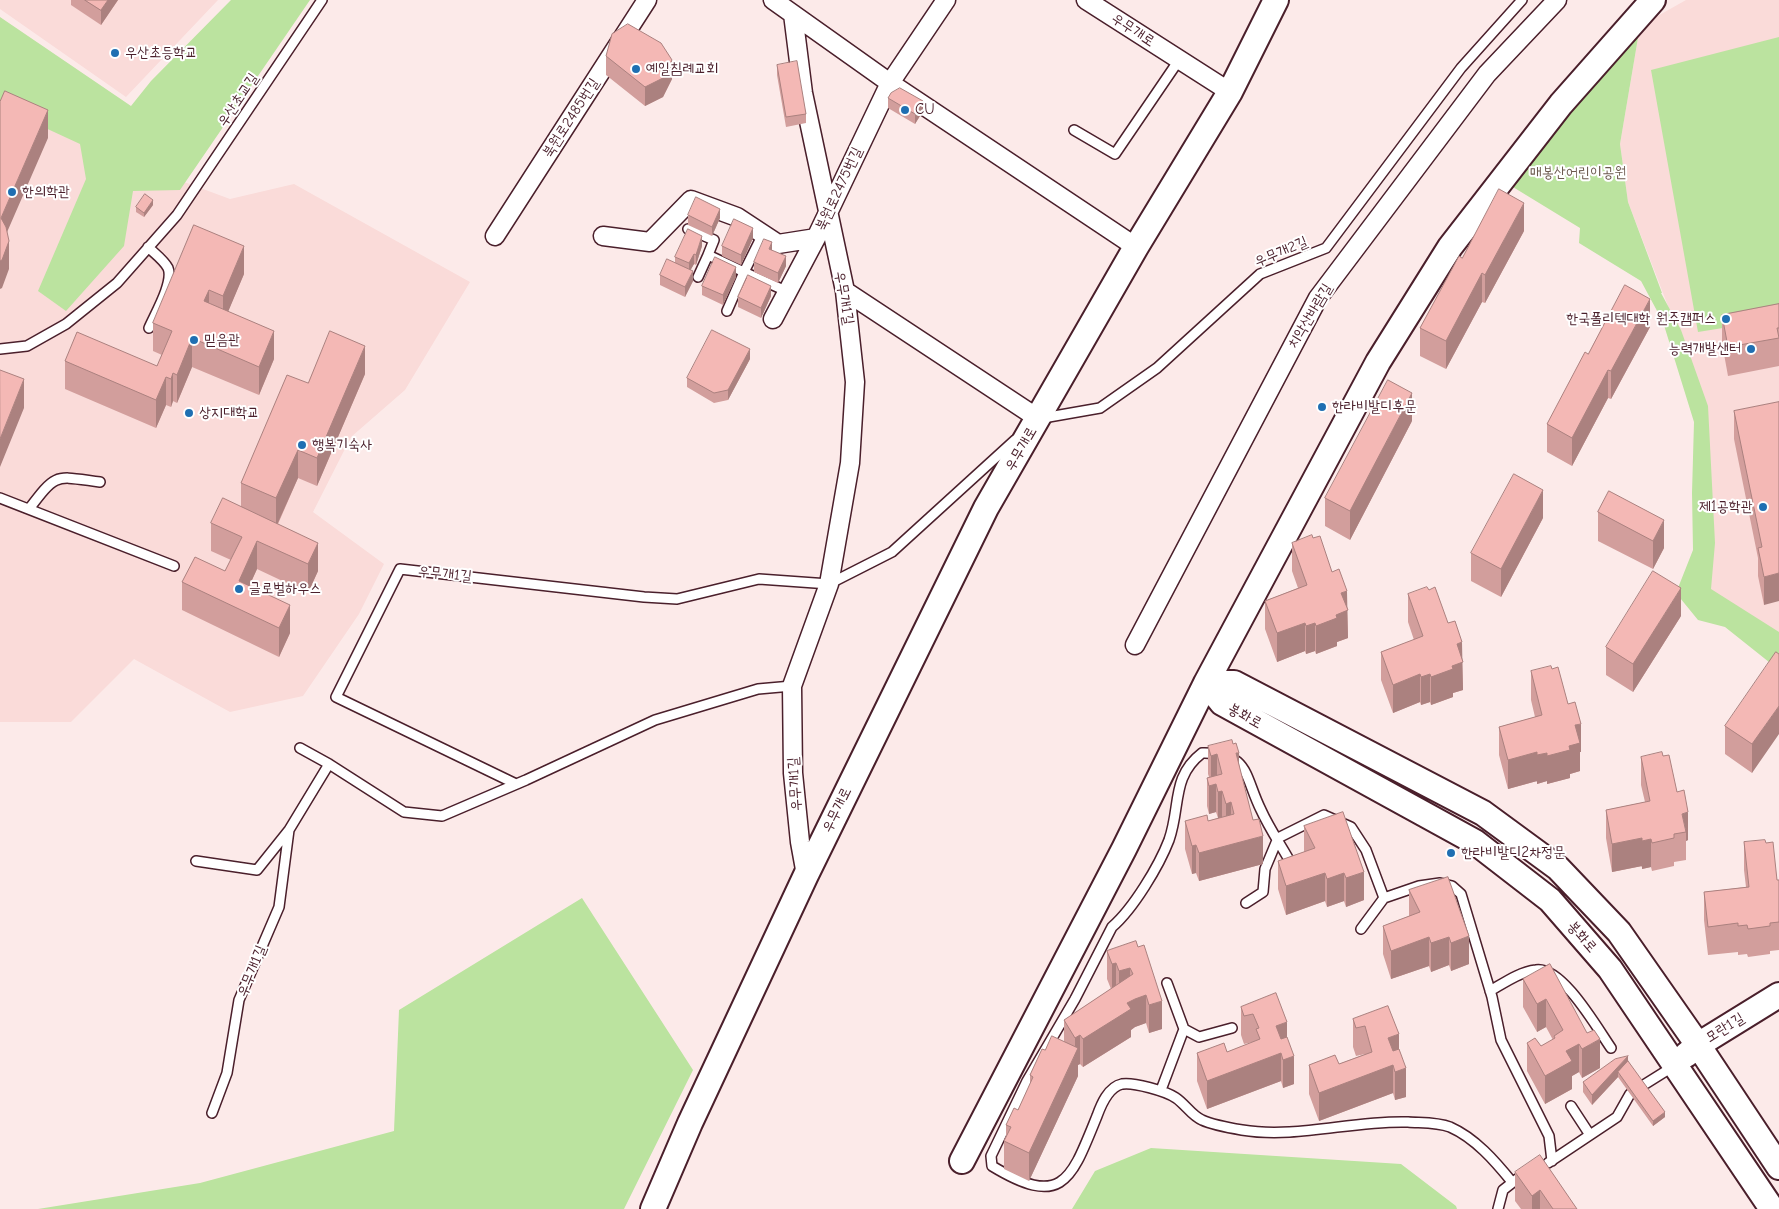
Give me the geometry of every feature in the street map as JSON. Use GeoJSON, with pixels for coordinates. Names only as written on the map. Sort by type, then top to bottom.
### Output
{"type":"FeatureCollection","features":[{"type":"Feature","properties":{"kind":"street","name":"북원로2485번길"},"geometry":{"type":"LineString","coordinates":[[495,236],[647,0]]}},
{"type":"Feature","properties":{"kind":"street"},"geometry":{"type":"LineString","coordinates":[[773,0],[890,83],[1136,247]]}},
{"type":"Feature","properties":{"kind":"street","name":"북원로2475번길"},"geometry":{"type":"LineString","coordinates":[[603,236],[650,242],[691,200],[737,217],[778,244],[816,238],[890,83],[946,0]]}},
{"type":"Feature","properties":{"kind":"street","name":"우무개로"},"geometry":{"type":"LineString","coordinates":[[1086,0],[1230,92]]}},
{"type":"Feature","properties":{"kind":"street","name":"우무개로"},"geometry":{"type":"LineString","coordinates":[[653,1209],[690,1123],[806,875],[986,508],[1136,247],[1230,92],[1276,0]]}},
{"type":"Feature","properties":{"kind":"street","name":"치악산바람길"},"geometry":{"type":"LineString","coordinates":[[1135,645],[1318,298],[1487,74],[1557,0]]}},
{"type":"Feature","properties":{"kind":"street"},"geometry":{"type":"LineString","coordinates":[[962,1161],[1124,848],[1206,683],[1378,362],[1450,248],[1561,104],[1653,0]]}},
{"type":"Feature","properties":{"kind":"street","name":"우무개1길"},"geometry":{"type":"LineString","coordinates":[[793,14],[803,93],[827,214],[845,291],[855,382],[850,463],[829,584]]}},
{"type":"Feature","properties":{"kind":"street"},"geometry":{"type":"LineString","coordinates":[[773,319],[786,291],[816,238]]}},
{"type":"Feature","properties":{"kind":"street","name":"우무개로"},"geometry":{"type":"LineString","coordinates":[[845,291],[1039,418]]}},
{"type":"Feature","properties":{"kind":"street"},"geometry":{"type":"LineString","coordinates":[[792,686],[829,584]]}},
{"type":"Feature","properties":{"kind":"street","name":"봉화로"},"geometry":{"type":"LineString","coordinates":[[1206,683],[1234,683],[1483,813],[1558,868],[1619,932],[1698,1045],[1779,1167]]}},
{"type":"Feature","properties":{"kind":"street","name":"봉화로"},"geometry":{"type":"LineString","coordinates":[[1206,683],[1222,704],[1475,842],[1550,900],[1610,969],[1772,1209]]}},
{"type":"Feature","properties":{"kind":"street","name":"우무개1길"},"geometry":{"type":"LineString","coordinates":[[792,686],[793,773],[806,875]]}},
{"type":"Feature","properties":{"kind":"street","name":"모란1길"},"geometry":{"type":"LineString","coordinates":[[1674,1066],[1698,1045],[1779,995]]}},
{"type":"Feature","properties":{"kind":"lane","name":"우산초교길"},"geometry":{"type":"LineString","coordinates":[[0,349],[27,346],[66,324],[117,283],[176,215],[322,0]]}},
{"type":"Feature","properties":{"kind":"lane","name":"우무개2길"},"geometry":{"type":"LineString","coordinates":[[1039,418],[1100,408],[1158,368],[1260,274],[1326,248],[1460,68],[1522,0]]}},
{"type":"Feature","properties":{"kind":"lane"},"geometry":{"type":"LineString","coordinates":[[1074,130],[1115,154],[1179,60]]}},
{"type":"Feature","properties":{"kind":"lane"},"geometry":{"type":"LineString","coordinates":[[688,228],[714,240],[698,277]]}},
{"type":"Feature","properties":{"kind":"lane"},"geometry":{"type":"LineString","coordinates":[[727,311],[760,240]]}},
{"type":"Feature","properties":{"kind":"lane"},"geometry":{"type":"LineString","coordinates":[[148,247],[167,267],[170,275],[168,285],[149,328]]}},
{"type":"Feature","properties":{"kind":"lane"},"geometry":{"type":"LineString","coordinates":[[708,255],[786,291]]}},
{"type":"Feature","properties":{"kind":"lane"},"geometry":{"type":"LineString","coordinates":[[829,584],[892,552],[1039,418]]}},
{"type":"Feature","properties":{"kind":"lane"},"geometry":{"type":"LineString","coordinates":[[29,509],[48,484],[61,477],[100,482]]}},
{"type":"Feature","properties":{"kind":"lane"},"geometry":{"type":"LineString","coordinates":[[0,498],[174,566]]}},
{"type":"Feature","properties":{"kind":"lane","name":"우무개1길"},"geometry":{"type":"LineString","coordinates":[[516,784],[336,697],[400,569],[644,598],[677,599],[759,579],[829,584]]}},
{"type":"Feature","properties":{"kind":"lane"},"geometry":{"type":"LineString","coordinates":[[300,748],[329,764],[404,812],[442,816],[655,720],[758,688],[792,686]]}},
{"type":"Feature","properties":{"kind":"lane"},"geometry":{"type":"LineString","coordinates":[[1028,1194],[1012,1184],[992,1166],[991,1156],[1027,1081],[1075,999],[1112,927],[1122,919],[1141,893],[1168,841],[1180,780],[1189,763],[1202,753],[1228,755],[1237,761],[1247,775],[1261,810],[1296,874]]}},
{"type":"Feature","properties":{"kind":"lane","name":"우무개1길"},"geometry":{"type":"LineString","coordinates":[[196,862],[257,870],[289,830],[329,764]]}},
{"type":"Feature","properties":{"kind":"lane"},"geometry":{"type":"LineString","coordinates":[[1246,903],[1263,892],[1265,869],[1278,838],[1324,815],[1351,827],[1366,850],[1384,898]]}},
{"type":"Feature","properties":{"kind":"lane","name":"우무개1길"},"geometry":{"type":"LineString","coordinates":[[212,1113],[227,1073],[239,1000],[278,907],[289,830]]}},
{"type":"Feature","properties":{"kind":"lane"},"geometry":{"type":"LineString","coordinates":[[1361,929],[1384,898],[1419,886],[1440,883],[1452,886],[1462,894],[1502,1040],[1549,1136],[1552,1161]]}},
{"type":"Feature","properties":{"kind":"lane"},"geometry":{"type":"LineString","coordinates":[[1490,991],[1521,974],[1537,969],[1548,972],[1562,980],[1611,1048]]}},
{"type":"Feature","properties":{"kind":"lane"},"geometry":{"type":"LineString","coordinates":[[1161,1090],[1184,1029],[1167,982]]}},
{"type":"Feature","properties":{"kind":"lane"},"geometry":{"type":"LineString","coordinates":[[1184,1029],[1199,1037],[1232,1028]]}},
{"type":"Feature","properties":{"kind":"lane"},"geometry":{"type":"LineString","coordinates":[[1642,1086],[1674,1066]]}},
{"type":"Feature","properties":{"kind":"lane"},"geometry":{"type":"LineString","coordinates":[[1062,1193],[1073,1176],[1101,1106],[1111,1090],[1122,1084],[1161,1090],[1176,1098],[1201,1120],[1242,1130],[1281,1134],[1303,1129],[1386,1121],[1427,1123],[1450,1127],[1495,1160],[1512,1182]]}},
{"type":"Feature","properties":{"kind":"lane"},"geometry":{"type":"LineString","coordinates":[[1543,1166],[1617,1117],[1630,1094]]}},
{"type":"Feature","properties":{"kind":"lane"},"geometry":{"type":"LineString","coordinates":[[1571,1106],[1590,1135]]}},
{"type":"Feature","properties":{"kind":"lane"},"geometry":{"type":"LineString","coordinates":[[1498,1209],[1503,1190],[1512,1182],[1527,1174]]}},
{"type":"Feature","properties":{"kind":"shaded area","name":"우산초등학교"},"geometry":{"type":"Polygon","coordinates":[[[0,0],[218,0],[126,97],[0,9],[0,0]]]}},
{"type":"Feature","properties":{"kind":"shaded area","name":"한국폴리텍대학 원주캠퍼스"},"geometry":{"type":"Polygon","coordinates":[[[1686,0],[1779,0],[1779,652],[1685,594],[1702,533],[1706,419],[1683,345],[1628,202],[1620,144],[1640,26],[1686,0]]]}},
{"type":"Feature","properties":{"kind":"shaded area","name":"상지대학교"},"geometry":{"type":"Polygon","coordinates":[[[0,80],[106,153],[230,199],[294,184],[470,282],[405,390],[351,437],[313,512],[384,564],[359,614],[303,696],[230,712],[134,659],[71,722],[0,722],[0,80]]]}},
{"type":"Feature","properties":{"kind":"green space"},"geometry":{"type":"Polygon","coordinates":[[[231,0],[310,0],[180,190],[133,191],[124,246],[66,311],[38,291],[86,179],[80,144],[0,107],[0,17],[131,106],[151,81],[231,0]]]}},
{"type":"Feature","properties":{"kind":"green space","name":"매봉산어린이공원"},"geometry":{"type":"Polygon","coordinates":[[[1640,26],[1620,144],[1628,202],[1661,293],[1681,330],[1708,406],[1715,543],[1711,589],[1779,632],[1779,670],[1725,627],[1698,620],[1676,593],[1693,550],[1694,422],[1663,322],[1641,281],[1579,243],[1580,228],[1508,184],[1640,26]]]}},
{"type":"Feature","properties":{"kind":"green space"},"geometry":{"type":"Polygon","coordinates":[[[1779,37],[1779,319],[1698,332],[1651,70],[1779,37]]]}},
{"type":"Feature","properties":{"kind":"green space"},"geometry":{"type":"Polygon","coordinates":[[[582,898],[693,1070],[624,1209],[38,1209],[200,1183],[394,1131],[399,1010],[582,898]]]}},
{"type":"Feature","properties":{"kind":"green space"},"geometry":{"type":"Polygon","coordinates":[[[1151,1148],[1401,1164],[1456,1206],[1457,1209],[1072,1209],[1095,1171],[1151,1148]]]}},
{"type":"Feature","properties":{"kind":"building"},"geometry":{"type":"Polygon","coordinates":[[[85,0],[108,0],[101,10],[85,0]]]}},
{"type":"Feature","properties":{"kind":"building"},"geometry":{"type":"Polygon","coordinates":[[[628,24],[661,43],[672,60],[663,78],[645,87],[606,56],[612,34],[628,24]]]}},
{"type":"Feature","properties":{"kind":"building"},"geometry":{"type":"Polygon","coordinates":[[[797,61],[806,114],[786,117],[777,65],[797,61]]]}},
{"type":"Feature","properties":{"kind":"building"},"geometry":{"type":"Polygon","coordinates":[[[900,88],[923,101],[915,114],[888,98],[891,93],[900,88]]]}},
{"type":"Feature","properties":{"kind":"building","name":"한의학관"},"geometry":{"type":"Polygon","coordinates":[[[5,91],[48,110],[1,218],[6,227],[9,241],[0,261],[0,102],[5,91]]]}},
{"type":"Feature","properties":{"kind":"building"},"geometry":{"type":"Polygon","coordinates":[[[1499,189],[1524,203],[1485,275],[1482,273],[1446,341],[1420,328],[1459,256],[1462,258],[1499,189]]]}},
{"type":"Feature","properties":{"kind":"building"},"geometry":{"type":"Polygon","coordinates":[[[145,194],[153,200],[144,213],[136,207],[145,194]]]}},
{"type":"Feature","properties":{"kind":"building"},"geometry":{"type":"Polygon","coordinates":[[[696,197],[720,209],[712,227],[688,215],[696,197]]]}},
{"type":"Feature","properties":{"kind":"building"},"geometry":{"type":"Polygon","coordinates":[[[734,219],[753,228],[741,255],[722,246],[734,219]]]}},
{"type":"Feature","properties":{"kind":"building"},"geometry":{"type":"Polygon","coordinates":[[[194,225],[244,246],[223,296],[209,290],[204,301],[274,331],[259,367],[192,338],[177,375],[173,373],[171,379],[166,377],[156,400],[65,361],[77,332],[157,366],[172,331],[153,323],[194,225]]]}},
{"type":"Feature","properties":{"kind":"building"},"geometry":{"type":"Polygon","coordinates":[[[688,229],[702,236],[696,255],[694,254],[689,263],[675,257],[688,229]]]}},
{"type":"Feature","properties":{"kind":"building"},"geometry":{"type":"Polygon","coordinates":[[[764,239],[772,242],[769,249],[786,256],[778,273],[754,262],[764,239]]]}},
{"type":"Feature","properties":{"kind":"building"},"geometry":{"type":"Polygon","coordinates":[[[715,257],[736,267],[723,295],[702,286],[715,257]]]}},
{"type":"Feature","properties":{"kind":"building"},"geometry":{"type":"Polygon","coordinates":[[[667,259],[693,271],[685,287],[660,275],[667,259]]]}},
{"type":"Feature","properties":{"kind":"building"},"geometry":{"type":"Polygon","coordinates":[[[748,275],[771,286],[761,308],[738,297],[748,275]]]}},
{"type":"Feature","properties":{"kind":"building"},"geometry":{"type":"Polygon","coordinates":[[[1625,285],[1650,299],[1611,371],[1608,370],[1572,438],[1547,424],[1585,352],[1588,354],[1625,285]]]}},
{"type":"Feature","properties":{"kind":"building"},"geometry":{"type":"Polygon","coordinates":[[[1779,304],[1779,328],[1777,328],[1779,338],[1728,347],[1722,315],[1779,304]]]}},
{"type":"Feature","properties":{"kind":"building"},"geometry":{"type":"Polygon","coordinates":[[[712,330],[750,349],[728,390],[714,393],[687,378],[712,330]]]}},
{"type":"Feature","properties":{"kind":"building","name":"행복기숙사"},"geometry":{"type":"Polygon","coordinates":[[[330,331],[365,346],[317,458],[298,450],[276,498],[241,483],[287,375],[308,383],[330,331]]]}},
{"type":"Feature","properties":{"kind":"building"},"geometry":{"type":"Polygon","coordinates":[[[0,370],[24,379],[0,439],[0,370]]]}},
{"type":"Feature","properties":{"kind":"building"},"geometry":{"type":"Polygon","coordinates":[[[1388,380],[1412,393],[1350,511],[1325,498],[1388,380]]]}},
{"type":"Feature","properties":{"kind":"building","name":"제1공학관"},"geometry":{"type":"Polygon","coordinates":[[[1779,402],[1779,573],[1764,577],[1758,548],[1762,547],[1734,411],[1779,402]]]}},
{"type":"Feature","properties":{"kind":"building"},"geometry":{"type":"Polygon","coordinates":[[[1514,474],[1543,490],[1501,569],[1471,553],[1514,474]]]}},
{"type":"Feature","properties":{"kind":"building"},"geometry":{"type":"Polygon","coordinates":[[[1609,491],[1664,520],[1653,541],[1598,512],[1609,491]]]}},
{"type":"Feature","properties":{"kind":"building"},"geometry":{"type":"Polygon","coordinates":[[[223,498],[318,543],[308,564],[257,541],[239,581],[290,605],[279,628],[182,582],[195,557],[225,571],[242,537],[211,523],[223,498]]]}},
{"type":"Feature","properties":{"kind":"building"},"geometry":{"type":"Polygon","coordinates":[[[1312,535],[1313,538],[1320,536],[1332,572],[1339,569],[1347,591],[1341,593],[1348,610],[1336,615],[1337,618],[1316,626],[1315,623],[1306,626],[1305,623],[1277,633],[1265,601],[1307,585],[1292,543],[1312,535]]]}},
{"type":"Feature","properties":{"kind":"building"},"geometry":{"type":"Polygon","coordinates":[[[1653,571],[1681,588],[1633,664],[1606,647],[1653,571]]]}},
{"type":"Feature","properties":{"kind":"building"},"geometry":{"type":"Polygon","coordinates":[[[1427,587],[1429,590],[1435,587],[1448,623],[1455,621],[1462,642],[1457,644],[1463,662],[1452,666],[1453,669],[1431,677],[1430,674],[1421,677],[1420,674],[1393,685],[1381,652],[1423,636],[1408,594],[1427,587]]]}},
{"type":"Feature","properties":{"kind":"building"},"geometry":{"type":"Polygon","coordinates":[[[1776,652],[1779,654],[1779,706],[1752,744],[1725,726],[1776,652]]]}},
{"type":"Feature","properties":{"kind":"building"},"geometry":{"type":"Polygon","coordinates":[[[1551,666],[1552,669],[1558,667],[1568,704],[1575,702],[1581,724],[1575,725],[1580,743],[1569,746],[1570,750],[1547,756],[1547,753],[1537,755],[1537,752],[1508,760],[1499,727],[1542,715],[1531,671],[1551,666]]]}},
{"type":"Feature","properties":{"kind":"building"},"geometry":{"type":"Polygon","coordinates":[[[1232,740],[1233,744],[1236,743],[1239,753],[1236,753],[1253,820],[1259,819],[1263,836],[1199,853],[1196,845],[1192,846],[1185,821],[1207,815],[1208,821],[1234,814],[1231,802],[1226,804],[1222,791],[1218,792],[1216,784],[1209,786],[1207,778],[1222,774],[1217,754],[1211,756],[1208,746],[1232,740]]]}},
{"type":"Feature","properties":{"kind":"building"},"geometry":{"type":"Polygon","coordinates":[[[1662,752],[1663,756],[1669,755],[1677,792],[1684,790],[1688,812],[1682,814],[1686,832],[1674,834],[1674,838],[1652,843],[1651,839],[1642,841],[1642,838],[1612,844],[1606,810],[1650,801],[1641,757],[1662,752]]]}},
{"type":"Feature","properties":{"kind":"building"},"geometry":{"type":"Polygon","coordinates":[[[1343,812],[1364,872],[1346,878],[1344,873],[1327,879],[1325,873],[1286,886],[1278,861],[1315,848],[1304,826],[1343,812]]]}},
{"type":"Feature","properties":{"kind":"building"},"geometry":{"type":"Polygon","coordinates":[[[1765,840],[1766,843],[1773,842],[1777,880],[1779,880],[1779,922],[1770,923],[1770,926],[1748,929],[1747,925],[1738,926],[1738,923],[1708,927],[1704,892],[1749,887],[1744,842],[1765,840]]]}},
{"type":"Feature","properties":{"kind":"building"},"geometry":{"type":"Polygon","coordinates":[[[1448,877],[1469,936],[1451,943],[1449,937],[1431,943],[1429,937],[1391,951],[1383,926],[1420,912],[1409,890],[1448,877]]]}},
{"type":"Feature","properties":{"kind":"building"},"geometry":{"type":"Polygon","coordinates":[[[1136,941],[1138,947],[1144,945],[1162,1001],[1149,1005],[1146,995],[1135,999],[1127,1003],[1131,1009],[1083,1039],[1080,1035],[1075,1038],[1064,1020],[1133,974],[1130,968],[1119,971],[1116,963],[1112,964],[1107,951],[1136,941]]]}},
{"type":"Feature","properties":{"kind":"building"},"geometry":{"type":"Polygon","coordinates":[[[1550,964],[1587,1033],[1594,1030],[1600,1039],[1582,1049],[1579,1044],[1566,1051],[1572,1061],[1545,1076],[1527,1043],[1535,1038],[1541,1046],[1555,1038],[1554,1036],[1563,1030],[1546,999],[1537,1004],[1523,979],[1550,964]]]}},
{"type":"Feature","properties":{"kind":"building"},"geometry":{"type":"Polygon","coordinates":[[[1276,993],[1287,1022],[1276,1026],[1281,1039],[1287,1037],[1294,1056],[1283,1060],[1281,1053],[1207,1081],[1197,1053],[1224,1043],[1227,1052],[1260,1039],[1256,1029],[1259,1028],[1253,1014],[1244,1016],[1241,1007],[1276,993]]]}},
{"type":"Feature","properties":{"kind":"building"},"geometry":{"type":"Polygon","coordinates":[[[1388,1006],[1399,1034],[1388,1038],[1393,1051],[1399,1049],[1406,1068],[1395,1072],[1393,1065],[1319,1093],[1309,1065],[1335,1055],[1339,1064],[1372,1052],[1365,1026],[1356,1028],[1353,1019],[1388,1006]]]}},
{"type":"Feature","properties":{"kind":"building"},"geometry":{"type":"Polygon","coordinates":[[[1052,1036],[1078,1048],[1029,1153],[1004,1141],[1011,1127],[1006,1125],[1014,1108],[1018,1110],[1033,1077],[1030,1075],[1042,1049],[1045,1050],[1052,1036]]]}},
{"type":"Feature","properties":{"kind":"building"},"geometry":{"type":"Polygon","coordinates":[[[1628,1056],[1592,1095],[1583,1082],[1615,1059],[1628,1056]]]}},
{"type":"Feature","properties":{"kind":"building"},"geometry":{"type":"Polygon","coordinates":[[[1628,1061],[1665,1112],[1653,1121],[1618,1072],[1628,1061]]]}},
{"type":"Feature","properties":{"kind":"building"},"geometry":{"type":"Polygon","coordinates":[[[1540,1155],[1577,1209],[1553,1209],[1540,1190],[1532,1196],[1515,1172],[1540,1155]]]}},
{"type":"Feature","properties":{"kind":"place","name":"우산초등학교"},"geometry":{"type":"Point","coordinates":[115,53]}},
{"type":"Feature","properties":{"kind":"place","name":"예일침례교회"},"geometry":{"type":"Point","coordinates":[636,69]}},
{"type":"Feature","properties":{"kind":"place","name":"CU"},"geometry":{"type":"Point","coordinates":[905,110]}},
{"type":"Feature","properties":{"kind":"place","name":"한의학관"},"geometry":{"type":"Point","coordinates":[12,192]}},
{"type":"Feature","properties":{"kind":"place","name":"한국폴리텍대학 원주캠퍼스"},"geometry":{"type":"Point","coordinates":[1726,319]}},
{"type":"Feature","properties":{"kind":"place","name":"믿음관"},"geometry":{"type":"Point","coordinates":[194,340]}},
{"type":"Feature","properties":{"kind":"place","name":"능력개발샌터"},"geometry":{"type":"Point","coordinates":[1751,349]}},
{"type":"Feature","properties":{"kind":"place","name":"한라비발디후문"},"geometry":{"type":"Point","coordinates":[1322,407]}},
{"type":"Feature","properties":{"kind":"place","name":"상지대학교"},"geometry":{"type":"Point","coordinates":[189,413]}},
{"type":"Feature","properties":{"kind":"place","name":"행복기숙사"},"geometry":{"type":"Point","coordinates":[302,445]}},
{"type":"Feature","properties":{"kind":"place","name":"제1공학관"},"geometry":{"type":"Point","coordinates":[1763,507]}},
{"type":"Feature","properties":{"kind":"place","name":"글로벌하우스"},"geometry":{"type":"Point","coordinates":[239,589]}},
{"type":"Feature","properties":{"kind":"place","name":"한라비발디2차정문"},"geometry":{"type":"Point","coordinates":[1451,853]}}]}
